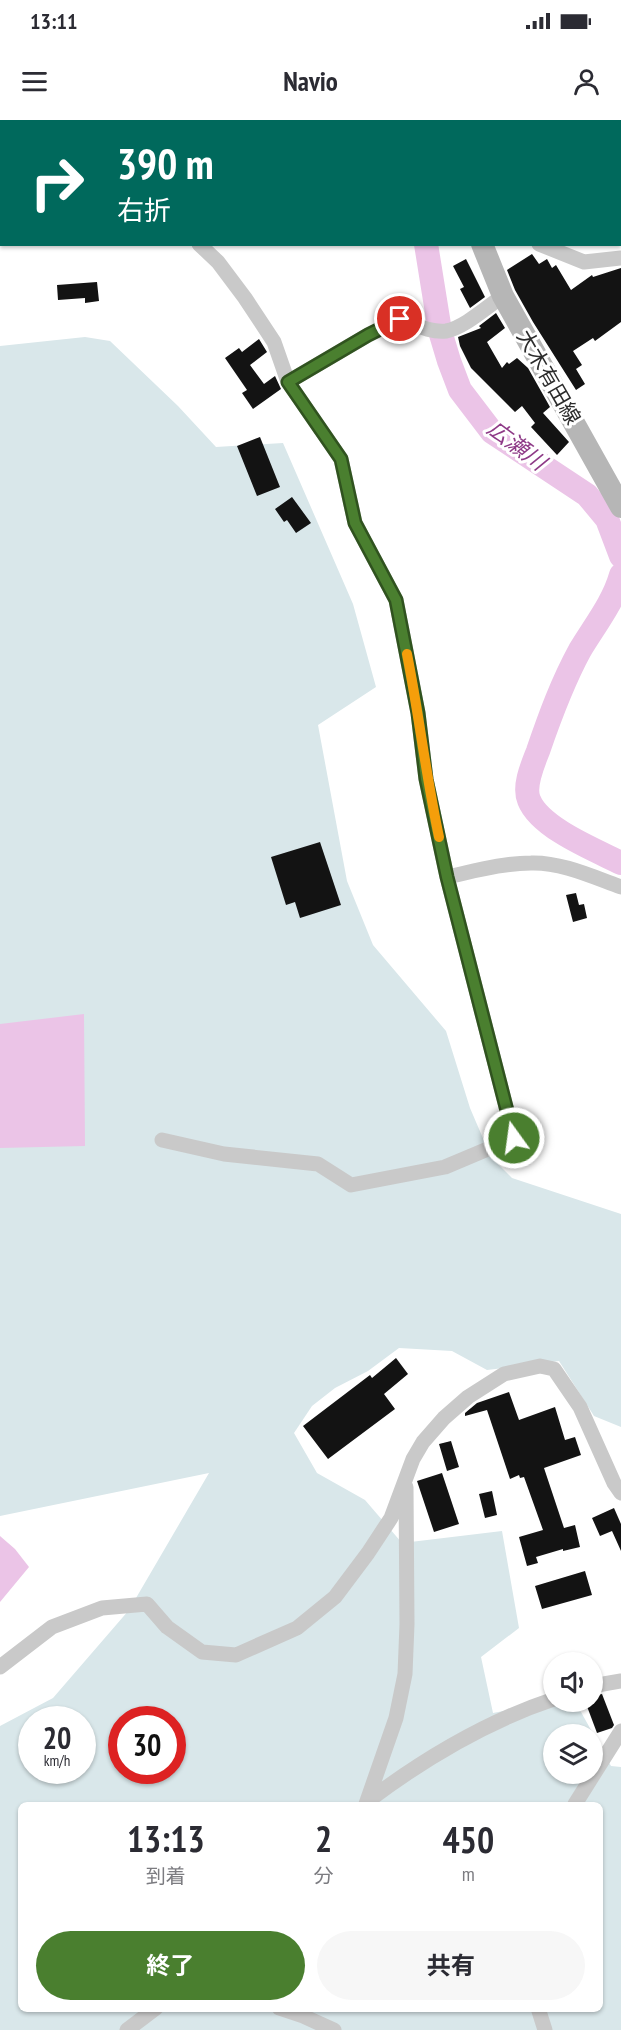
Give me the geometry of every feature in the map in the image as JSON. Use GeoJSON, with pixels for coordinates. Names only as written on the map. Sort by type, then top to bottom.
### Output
{"type":"FeatureCollection","features":[{"type":"Feature","properties":{"kind":"main road","name":"大木有田線"},"geometry":{"type":"LineString","coordinates":[[483,246],[503,296],[621,507]]}},
{"type":"Feature","properties":{"kind":"street"},"geometry":{"type":"LineString","coordinates":[[162,1140],[224,1154],[318,1164],[351,1185],[445,1167],[514,1138],[447,877],[426,779],[418,713],[396,600],[355,523],[341,459],[288,382],[274,342],[218,261],[201,246]]}},
{"type":"Feature","properties":{"kind":"street"},"geometry":{"type":"LineString","coordinates":[[544,246],[584,262],[621,258]]}},
{"type":"Feature","properties":{"kind":"street"},"geometry":{"type":"LineString","coordinates":[[288,382],[400,319],[424,328],[446,330],[465,322],[503,296]]}},
{"type":"Feature","properties":{"kind":"street"},"geometry":{"type":"LineString","coordinates":[[447,877],[509,864],[533,862],[571,869],[621,887]]}},
{"type":"Feature","properties":{"kind":"street"},"geometry":{"type":"LineString","coordinates":[[0,1667],[52,1627],[102,1608],[147,1604],[167,1628],[202,1653],[236,1655],[297,1628],[335,1597],[368,1553],[391,1518],[413,1459],[431,1431],[468,1397],[504,1374],[540,1366],[554,1369],[580,1407],[614,1483],[621,1493]]}},
{"type":"Feature","properties":{"kind":"street"},"geometry":{"type":"LineString","coordinates":[[367,1802],[396,1718],[405,1674],[406,1475]]}},
{"type":"Feature","properties":{"kind":"street"},"geometry":{"type":"LineString","coordinates":[[603,1684],[621,1681]]}},
{"type":"Feature","properties":{"kind":"street"},"geometry":{"type":"LineString","coordinates":[[368,1802],[405,1773],[463,1737],[516,1712],[543,1703]]}},
{"type":"Feature","properties":{"kind":"street"},"geometry":{"type":"LineString","coordinates":[[576,1802],[621,1731]]}},
{"type":"Feature","properties":{"kind":"street"},"geometry":{"type":"LineString","coordinates":[[127,2030],[151,2012]]}},
{"type":"Feature","properties":{"kind":"street"},"geometry":{"type":"LineString","coordinates":[[291,2012],[334,2030]]}},
{"type":"Feature","properties":{"kind":"street"},"geometry":{"type":"LineString","coordinates":[[539,2012],[545,2030]]}},
{"type":"Feature","properties":{"kind":"shaded area"},"geometry":{"type":"Polygon","coordinates":[[[85,337],[110,341],[178,406],[216,447],[283,443],[353,604],[376,687],[318,725],[347,881],[373,945],[446,1031],[470,1108],[491,1157],[512,1178],[621,1214],[621,1427],[594,1416],[559,1361],[487,1370],[452,1351],[399,1348],[368,1371],[335,1388],[312,1406],[294,1433],[317,1473],[365,1500],[402,1543],[502,1531],[519,1628],[481,1657],[493,1713],[543,1704],[543,1712],[581,1712],[588,1724],[543,1724],[543,1784],[603,1784],[603,1752],[611,1766],[621,1767],[621,2030],[0,2030],[0,1726],[18,1716],[18,1784],[96,1784],[96,1706],[38,1706],[53,1698],[129,1610],[209,1473],[0,1516],[0,346],[85,337]]]}},
{"type":"Feature","properties":{"kind":"shaded area"},"geometry":{"type":"Polygon","coordinates":[[[84,1014],[85,1146],[0,1148],[0,1024],[84,1014]]]}},
{"type":"Feature","properties":{"kind":"shaded area"},"geometry":{"type":"Polygon","coordinates":[[[0,1536],[15,1549],[29,1567],[0,1602],[0,1536]]]}},
{"type":"Feature","properties":{"kind":"building"},"geometry":{"type":"Polygon","coordinates":[[[532,254],[539,264],[547,259],[552,268],[556,265],[571,290],[592,275],[593,277],[621,268],[621,322],[595,341],[593,338],[573,351],[582,365],[576,369],[585,384],[576,390],[533,322],[507,270],[532,254]]]}},
{"type":"Feature","properties":{"kind":"building"},"geometry":{"type":"Polygon","coordinates":[[[466,259],[485,297],[470,308],[460,289],[464,287],[453,266],[466,259]]]}},
{"type":"Feature","properties":{"kind":"building"},"geometry":{"type":"Polygon","coordinates":[[[97,282],[99,301],[85,303],[85,298],[58,300],[57,285],[97,282]]]}},
{"type":"Feature","properties":{"kind":"building"},"geometry":{"type":"Polygon","coordinates":[[[496,313],[505,328],[487,342],[502,368],[507,362],[509,364],[517,358],[528,368],[550,407],[543,413],[569,442],[557,455],[531,427],[535,423],[522,406],[515,412],[471,368],[460,346],[458,337],[481,328],[479,326],[496,313]]]}},
{"type":"Feature","properties":{"kind":"building"},"geometry":{"type":"Polygon","coordinates":[[[259,339],[267,352],[250,365],[264,384],[275,376],[281,389],[253,409],[242,393],[247,390],[225,358],[239,348],[242,352],[259,339]]]}},
{"type":"Feature","properties":{"kind":"building"},"geometry":{"type":"Polygon","coordinates":[[[260,437],[280,487],[257,496],[237,446],[260,437]]]}},
{"type":"Feature","properties":{"kind":"building"},"geometry":{"type":"Polygon","coordinates":[[[292,497],[311,523],[296,533],[275,509],[292,497]]]}},
{"type":"Feature","properties":{"kind":"building"},"geometry":{"type":"Polygon","coordinates":[[[320,842],[341,905],[300,918],[295,902],[286,905],[271,857],[320,842]]]}},
{"type":"Feature","properties":{"kind":"building"},"geometry":{"type":"Polygon","coordinates":[[[576,893],[579,905],[584,904],[587,918],[573,922],[566,895],[576,893]]]}},
{"type":"Feature","properties":{"kind":"building"},"geometry":{"type":"Polygon","coordinates":[[[396,1358],[408,1374],[384,1394],[395,1409],[328,1459],[303,1426],[370,1375],[372,1378],[396,1358]]]}},
{"type":"Feature","properties":{"kind":"building"},"geometry":{"type":"Polygon","coordinates":[[[509,1392],[519,1420],[555,1407],[565,1440],[575,1437],[581,1455],[544,1468],[564,1528],[575,1525],[580,1547],[563,1551],[563,1549],[536,1557],[538,1563],[527,1566],[519,1537],[543,1530],[524,1477],[520,1478],[519,1475],[510,1479],[487,1410],[465,1416],[465,1413],[477,1403],[509,1392]]]}},
{"type":"Feature","properties":{"kind":"building"},"geometry":{"type":"Polygon","coordinates":[[[451,1441],[459,1467],[447,1471],[439,1444],[451,1441]]]}},
{"type":"Feature","properties":{"kind":"building"},"geometry":{"type":"Polygon","coordinates":[[[442,1473],[459,1524],[434,1532],[417,1481],[442,1473]]]}},
{"type":"Feature","properties":{"kind":"building"},"geometry":{"type":"Polygon","coordinates":[[[492,1491],[497,1515],[485,1518],[479,1494],[492,1491]]]}},
{"type":"Feature","properties":{"kind":"building"},"geometry":{"type":"Polygon","coordinates":[[[614,1508],[621,1524],[621,1551],[612,1531],[600,1536],[592,1518],[614,1508]]]}},
{"type":"Feature","properties":{"kind":"building"},"geometry":{"type":"Polygon","coordinates":[[[585,1571],[592,1595],[542,1609],[535,1586],[585,1571]]]}},
{"type":"Feature","properties":{"kind":"building"},"geometry":{"type":"Polygon","coordinates":[[[603,1697],[614,1725],[603,1731],[603,1724],[594,1724],[589,1712],[603,1712],[603,1697]]]}},
{"type":"Feature","properties":{"kind":"waterway","name":"広瀬川"},"geometry":{"type":"LineString","coordinates":[[426,246],[440,331],[460,390],[492,432],[587,495],[607,519],[621,556]]}},
{"type":"Feature","properties":{"kind":"waterway","name":"広瀬川"},"geometry":{"type":"LineString","coordinates":[[621,575],[608,604],[580,650],[562,687],[531,769],[527,788],[529,800],[544,820],[583,845],[621,863]]}},
{"type":"Feature","properties":{"kind":"slow traffic"},"geometry":{"type":"LineString","coordinates":[[407,654],[418,713],[426,779],[439,837]]}},
{"type":"Feature","properties":{"kind":"route"},"geometry":{"type":"LineString","coordinates":[[400,319],[288,382],[341,459],[355,523],[396,600],[418,713],[426,779],[447,877],[514,1138]]}}]}
